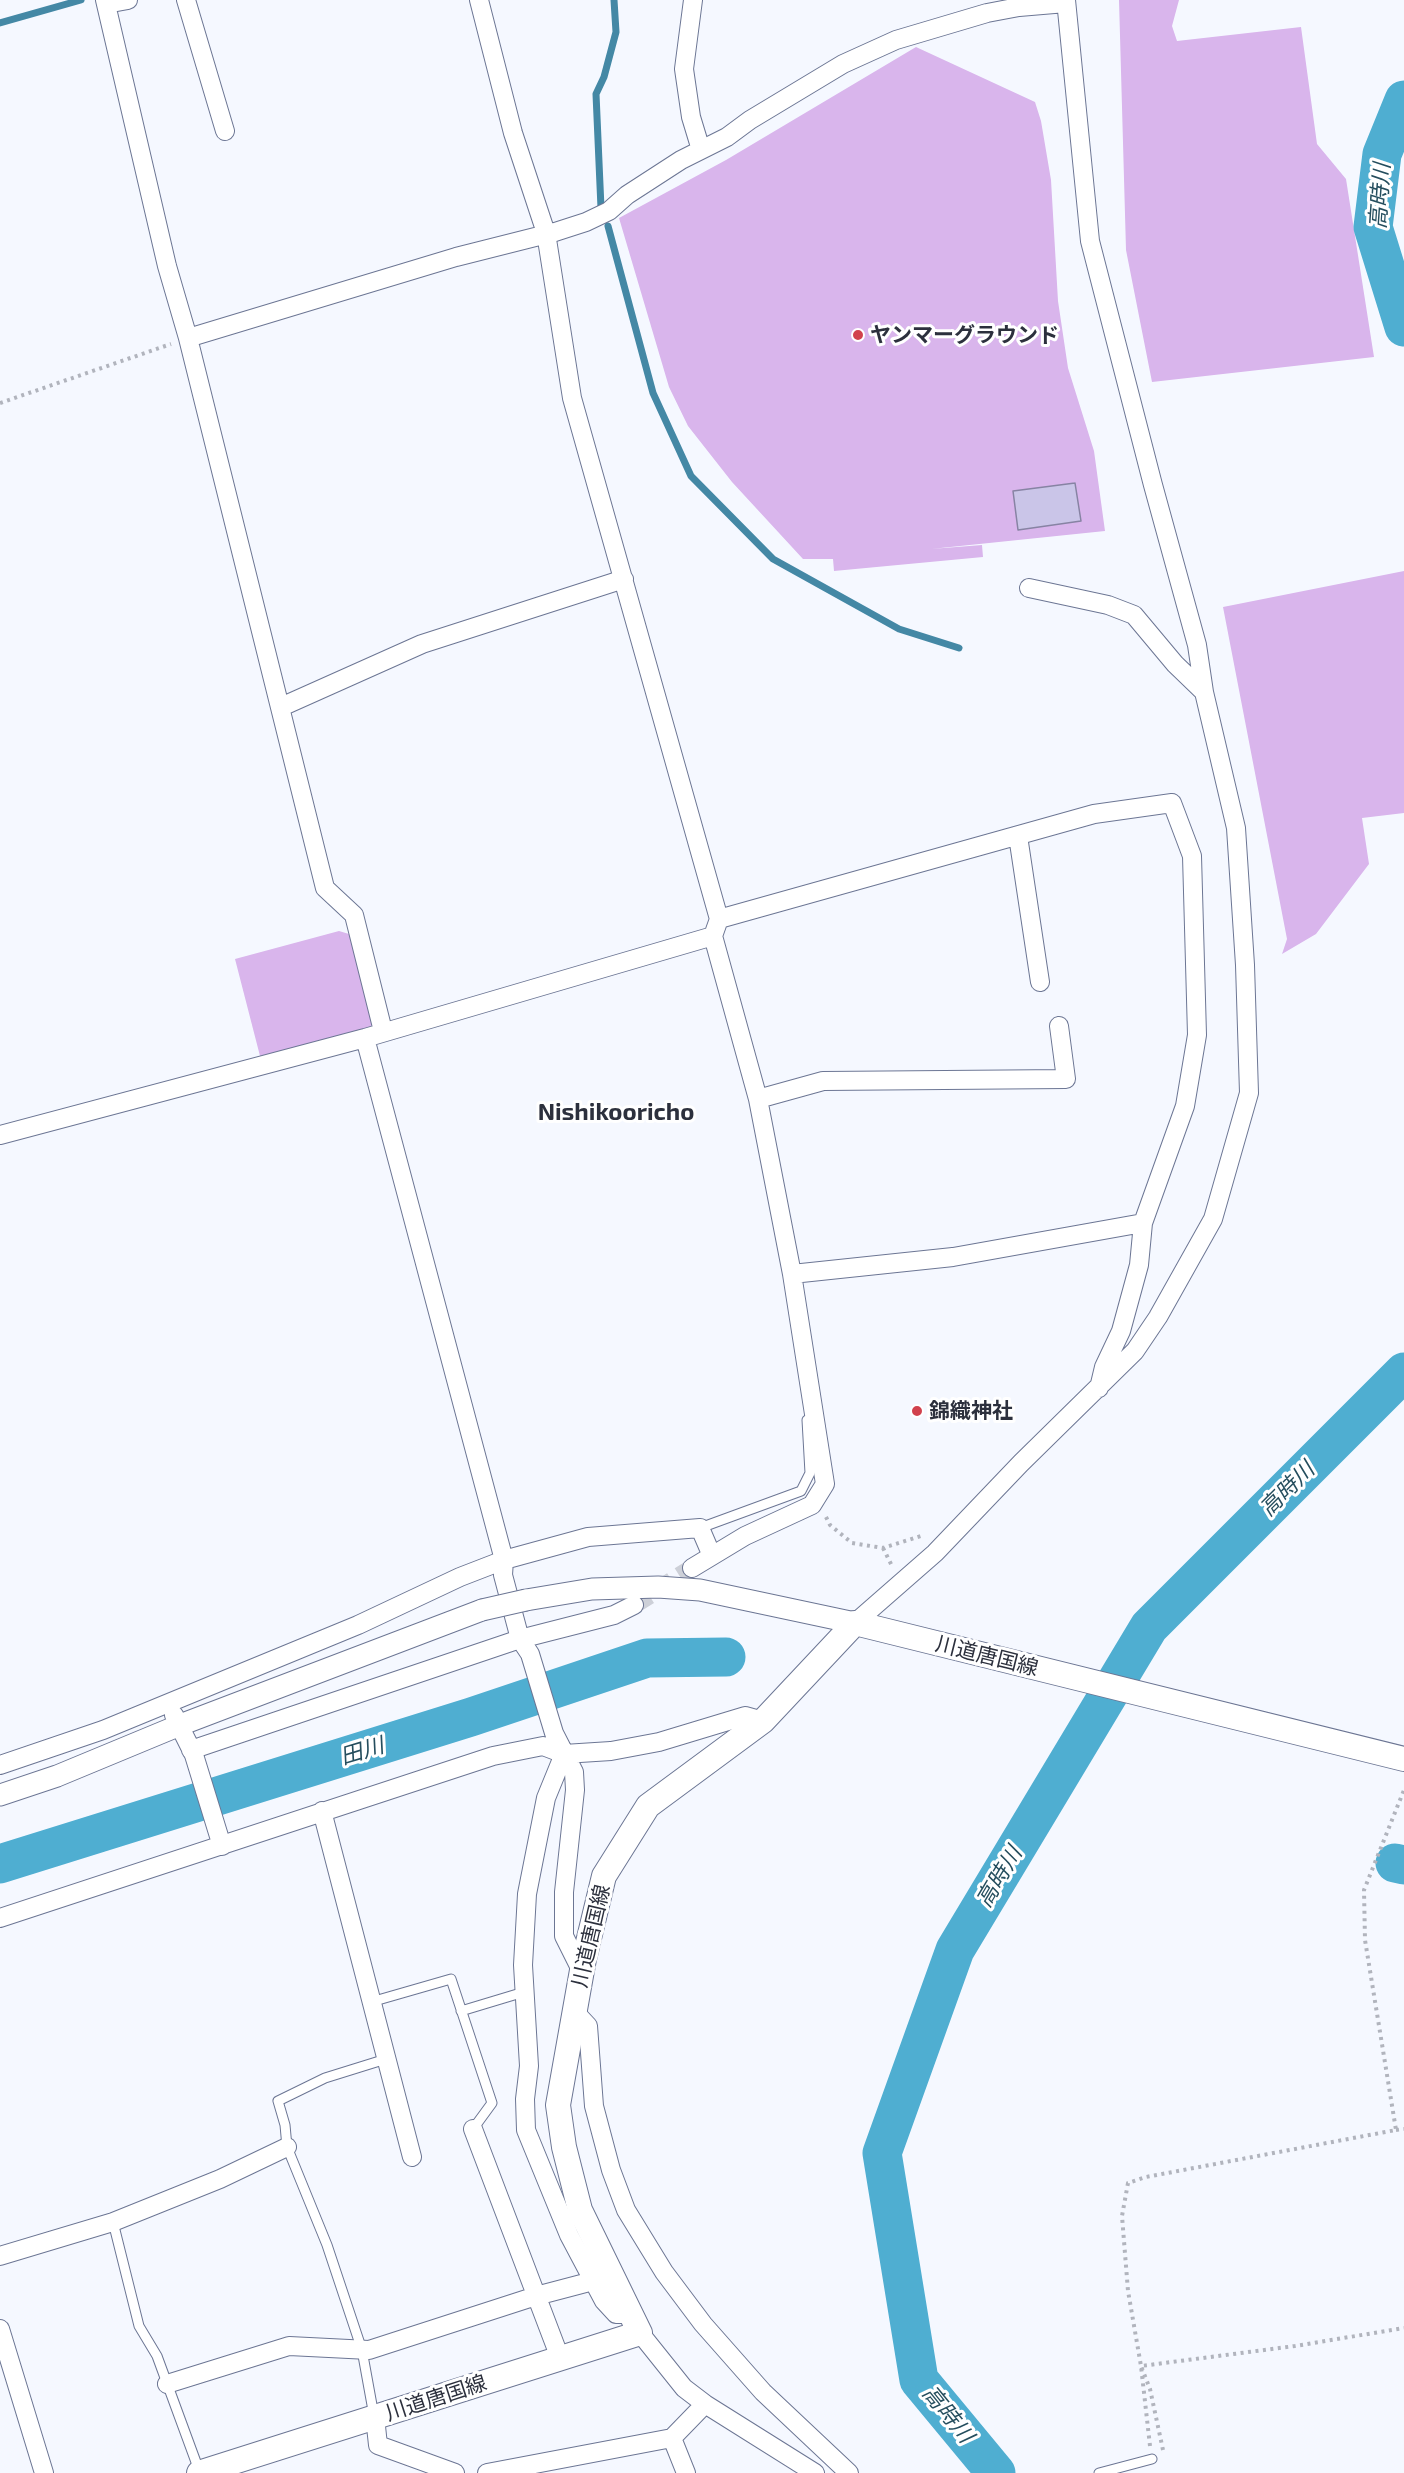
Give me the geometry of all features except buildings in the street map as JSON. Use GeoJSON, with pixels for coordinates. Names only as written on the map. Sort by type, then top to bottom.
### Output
{"type":"FeatureCollection","features":[{"type":"Feature","properties":{"kind":"main road","name":"川道唐国線"},"geometry":{"type":"LineString","coordinates":[[199,2473],[560,2358],[635,2324],[580,2210],[564,2147],[558,2105],[582,1971],[604,1876],[648,1806],[763,1721],[855,1623],[1402,1758]]}},
{"type":"Feature","properties":{"kind":"street"},"geometry":{"type":"LineString","coordinates":[[128,0],[105,2],[167,266],[188,338],[325,888],[354,915],[383,1031]]}},
{"type":"Feature","properties":{"kind":"street"},"geometry":{"type":"LineString","coordinates":[[186,0],[225,130]]}},
{"type":"Feature","properties":{"kind":"street"},"geometry":{"type":"LineString","coordinates":[[479,0],[513,133],[546,233],[572,398],[624,579],[716,928],[758,1099],[792,1274],[825,1484],[812,1505],[745,1536],[692,1568]]}},
{"type":"Feature","properties":{"kind":"street"},"geometry":{"type":"LineString","coordinates":[[693,0],[684,69],[691,117],[701,150]]}},
{"type":"Feature","properties":{"kind":"street"},"geometry":{"type":"LineString","coordinates":[[0,1795],[57,1776],[180,1725],[482,1610],[526,1600],[592,1589],[658,1587],[700,1590],[855,1623],[935,1553],[1135,1351],[1152,1326],[1213,1220],[1249,1093],[1245,965],[1236,828],[1204,692],[1197,645],[1090,241],[1066,2],[987,13],[896,40],[843,64],[814,80],[727,137],[648,181],[609,211],[586,222],[456,257],[188,338]]}},
{"type":"Feature","properties":{"kind":"street"},"geometry":{"type":"LineString","coordinates":[[281,707],[422,644],[624,579]]}},
{"type":"Feature","properties":{"kind":"street"},"geometry":{"type":"LineString","coordinates":[[1029,588],[1108,605],[1134,615],[1175,664],[1204,692]]}},
{"type":"Feature","properties":{"kind":"street"},"geometry":{"type":"LineString","coordinates":[[0,1135],[365,1038],[716,928],[1094,814],[1172,803],[1192,856],[1197,1035],[1185,1106],[1143,1223],[1139,1265],[1122,1330],[1104,1367],[1099,1388]]}},
{"type":"Feature","properties":{"kind":"street"},"geometry":{"type":"LineString","coordinates":[[1018,836],[1040,982]]}},
{"type":"Feature","properties":{"kind":"street"},"geometry":{"type":"LineString","coordinates":[[758,1099],[823,1081],[1066,1078],[1059,1026]]}},
{"type":"Feature","properties":{"kind":"street"},"geometry":{"type":"LineString","coordinates":[[365,1038],[504,1560],[503,1575],[554,1733],[574,1772],[575,1790],[564,1892],[564,1936],[582,1971]]}},
{"type":"Feature","properties":{"kind":"street"},"geometry":{"type":"LineString","coordinates":[[792,1274],[953,1257],[1143,1223]]}},
{"type":"Feature","properties":{"kind":"street"},"geometry":{"type":"LineString","coordinates":[[0,1765],[103,1730],[358,1625],[460,1577],[504,1560],[588,1536],[700,1528],[712,1556]]}},
{"type":"Feature","properties":{"kind":"street"},"geometry":{"type":"LineString","coordinates":[[192,1753],[525,1647],[614,1615],[634,1605]]}},
{"type":"Feature","properties":{"kind":"street"},"geometry":{"type":"LineString","coordinates":[[168,1703],[192,1753],[221,1840]]}},
{"type":"Feature","properties":{"kind":"street"},"geometry":{"type":"LineString","coordinates":[[0,1918],[221,1840],[322,1811],[493,1756],[543,1746],[564,1754],[611,1752],[659,1742],[745,1716],[763,1721]]}},
{"type":"Feature","properties":{"kind":"street"},"geometry":{"type":"LineString","coordinates":[[564,1754],[546,1798],[527,1894],[523,1965],[529,2066],[525,2100],[526,2130],[569,2235],[604,2301],[616,2314],[635,2324],[684,2388],[705,2404],[815,2473]]}},
{"type":"Feature","properties":{"kind":"street"},"geometry":{"type":"LineString","coordinates":[[322,1811],[412,2157]]}},
{"type":"Feature","properties":{"kind":"street"},"geometry":{"type":"LineString","coordinates":[[574,2011],[588,2026],[594,2106],[612,2170],[627,2210],[637,2228],[664,2272],[703,2324],[763,2392],[849,2473]]}},
{"type":"Feature","properties":{"kind":"street"},"geometry":{"type":"LineString","coordinates":[[473,2129],[560,2358]]}},
{"type":"Feature","properties":{"kind":"street"},"geometry":{"type":"LineString","coordinates":[[0,2256],[113,2222],[220,2179],[287,2147]]}},
{"type":"Feature","properties":{"kind":"street"},"geometry":{"type":"LineString","coordinates":[[167,2384],[289,2346],[369,2350],[536,2296],[593,2281]]}},
{"type":"Feature","properties":{"kind":"street"},"geometry":{"type":"LineString","coordinates":[[0,2330],[44,2473]]}},
{"type":"Feature","properties":{"kind":"street"},"geometry":{"type":"LineString","coordinates":[[487,2473],[672,2438],[705,2404]]}},
{"type":"Feature","properties":{"kind":"street"},"geometry":{"type":"LineString","coordinates":[[375,2417],[378,2445],[455,2473]]}},
{"type":"Feature","properties":{"kind":"street"},"geometry":{"type":"LineString","coordinates":[[672,2438],[686,2473]]}},
{"type":"Feature","properties":{"kind":"lane"},"geometry":{"type":"LineString","coordinates":[[700,1528],[801,1491],[810,1473],[807,1414],[812,1397]]}},
{"type":"Feature","properties":{"kind":"lane"},"geometry":{"type":"LineString","coordinates":[[371,2002],[450,1979],[492,2103],[473,2129]]}},
{"type":"Feature","properties":{"kind":"lane"},"geometry":{"type":"LineString","coordinates":[[461,2011],[524,1992]]}},
{"type":"Feature","properties":{"kind":"lane"},"geometry":{"type":"LineString","coordinates":[[375,2417],[362,2350],[327,2245],[287,2147],[285,2125],[278,2101],[325,2078],[386,2058]]}},
{"type":"Feature","properties":{"kind":"lane"},"geometry":{"type":"LineString","coordinates":[[113,2222],[139,2326],[157,2356],[199,2473]]}},
{"type":"Feature","properties":{"kind":"lane"},"geometry":{"type":"LineString","coordinates":[[1099,2473],[1152,2459]]}},
{"type":"Feature","properties":{"kind":"path"},"geometry":{"type":"LineString","coordinates":[[0,403],[188,338]]}},
{"type":"Feature","properties":{"kind":"path"},"geometry":{"type":"LineString","coordinates":[[817,1498],[830,1525],[852,1543],[883,1548],[965,1522]]}},
{"type":"Feature","properties":{"kind":"path"},"geometry":{"type":"LineString","coordinates":[[1396,2130],[1365,1940],[1364,1890],[1404,1790]]}},
{"type":"Feature","properties":{"kind":"path"},"geometry":{"type":"LineString","coordinates":[[1152,2459],[1141,2366],[1128,2291],[1122,2216],[1128,2182],[1404,2129]]}},
{"type":"Feature","properties":{"kind":"path"},"geometry":{"type":"LineString","coordinates":[[1141,2366],[1294,2346],[1404,2328]]}},
{"type":"Feature","properties":{"kind":"path"},"geometry":{"type":"LineString","coordinates":[[1141,2366],[1150,2389],[1164,2452]]}},
{"type":"Feature","properties":{"kind":"shaded area"},"geometry":{"type":"Polygon","coordinates":[[[1119,0],[1179,0],[1172,26],[1177,41],[1301,27],[1317,144],[1346,179],[1374,357],[1152,382],[1126,250],[1119,0]]]}},
{"type":"Feature","properties":{"kind":"shaded area","name":"ヤンマーグラウンド"},"geometry":{"type":"Polygon","coordinates":[[[916,47],[1035,102],[1041,121],[1051,180],[1058,301],[1068,368],[1094,451],[1105,531],[931,549],[982,545],[983,557],[834,571],[833,559],[803,559],[732,482],[688,426],[669,387],[619,218],[726,160],[916,47]]]}},
{"type":"Feature","properties":{"kind":"shaded area"},"geometry":{"type":"Polygon","coordinates":[[[1404,571],[1404,813],[1362,818],[1369,864],[1316,934],[1282,954],[1287,939],[1223,607],[1404,571]]]}},
{"type":"Feature","properties":{"kind":"shaded area"},"geometry":{"type":"Polygon","coordinates":[[[339,931],[349,934],[374,1017],[371,1028],[260,1056],[235,959],[339,931]]]}},
{"type":"Feature","properties":{"kind":"waterway"},"geometry":{"type":"LineString","coordinates":[[0,23],[81,0]]}},
{"type":"Feature","properties":{"kind":"waterway"},"geometry":{"type":"LineString","coordinates":[[601,208],[596,94],[604,77],[616,32],[614,0]]}},
{"type":"Feature","properties":{"kind":"waterway","name":"高時川"},"geometry":{"type":"LineString","coordinates":[[1404,100],[1382,154],[1373,227],[1404,327]]}},
{"type":"Feature","properties":{"kind":"waterway"},"geometry":{"type":"LineString","coordinates":[[608,226],[653,393],[691,476],[773,559],[899,629],[959,648]]}},
{"type":"Feature","properties":{"kind":"waterway","name":"高時川"},"geometry":{"type":"LineString","coordinates":[[996,2473],[919,2380],[882,2153],[955,1950],[1149,1627],[1404,1372]]}},
{"type":"Feature","properties":{"kind":"waterway","name":"田川"},"geometry":{"type":"LineString","coordinates":[[0,1864],[471,1717],[647,1658],[726,1657]]}},
{"type":"Feature","properties":{"kind":"waterway","name":"田川"},"geometry":{"type":"LineString","coordinates":[[1395,1863],[1404,1865]]}},
{"type":"Feature","properties":{"kind":"tunnel"},"geometry":{"type":"LineString","coordinates":[[634,1605],[692,1568]]}},
{"type":"Feature","properties":{"kind":"place","name":"ヤンマーグラウンド"},"geometry":{"type":"Point","coordinates":[858,335]}},
{"type":"Feature","properties":{"kind":"place","name":"錦織神社"},"geometry":{"type":"Point","coordinates":[917,1411]}},
{"type":"Feature","properties":{"kind":"district","name":"Nishikooricho"},"geometry":{"type":"Point","coordinates":[616,1112]}}]}
